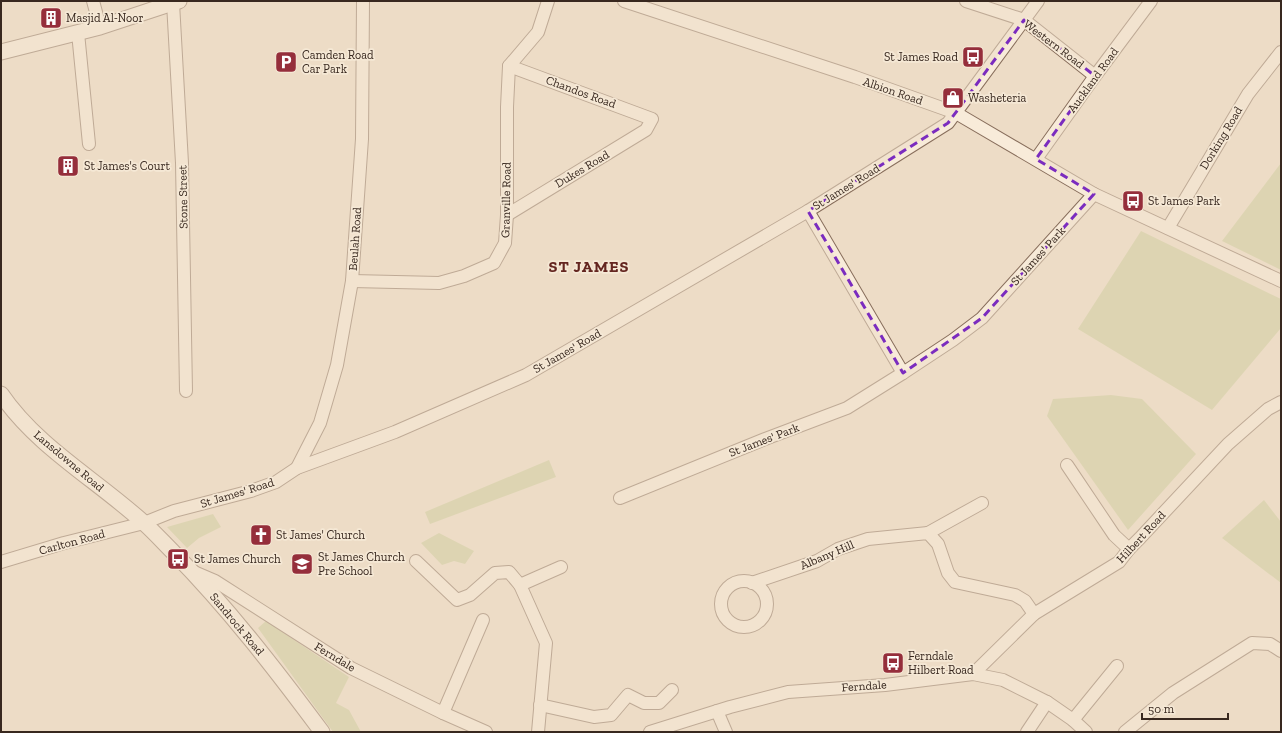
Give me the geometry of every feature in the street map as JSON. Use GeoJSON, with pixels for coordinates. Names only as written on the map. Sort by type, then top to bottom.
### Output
{"type":"FeatureCollection","features":[{"type":"Feature","properties":{"kind":"street"},"geometry":{"type":"LineString","coordinates":[[93,1],[100,27]]}},
{"type":"Feature","properties":{"kind":"street","name":"Beulah Road"},"geometry":{"type":"LineString","coordinates":[[297,468],[320,423],[337,365],[352,281],[362,139],[363,1]]}},
{"type":"Feature","properties":{"kind":"street"},"geometry":{"type":"LineString","coordinates":[[509,66],[538,32],[548,1]]}},
{"type":"Feature","properties":{"kind":"street","name":"Albion Road"},"geometry":{"type":"LineString","coordinates":[[624,1],[855,77],[956,113],[1094,194],[1281,281]]}},
{"type":"Feature","properties":{"kind":"street","name":"Western Road"},"geometry":{"type":"LineString","coordinates":[[966,1],[1024,20],[1096,76]]}},
{"type":"Feature","properties":{"kind":"street"},"geometry":{"type":"LineString","coordinates":[[956,113],[1038,1]]}},
{"type":"Feature","properties":{"kind":"street","name":"Auckland Road"},"geometry":{"type":"LineString","coordinates":[[1036,159],[1151,1]]}},
{"type":"Feature","properties":{"kind":"street"},"geometry":{"type":"LineString","coordinates":[[1,52],[100,27],[176,2]]}},
{"type":"Feature","properties":{"kind":"street","name":"Stone Street"},"geometry":{"type":"LineString","coordinates":[[176,2],[182,163],[186,391]]}},
{"type":"Feature","properties":{"kind":"street"},"geometry":{"type":"LineString","coordinates":[[78,33],[89,144]]}},
{"type":"Feature","properties":{"kind":"street","name":"Dorking Road"},"geometry":{"type":"LineString","coordinates":[[1168,228],[1248,94],[1281,52]]}},
{"type":"Feature","properties":{"kind":"street","name":"Granville Road"},"geometry":{"type":"LineString","coordinates":[[352,281],[439,283],[464,276],[494,263],[505,243],[507,215],[507,107],[509,66]]}},
{"type":"Feature","properties":{"kind":"street","name":"Chandos Road"},"geometry":{"type":"LineString","coordinates":[[509,66],[652,119]]}},
{"type":"Feature","properties":{"kind":"street","name":"St James' Road"},"geometry":{"type":"LineString","coordinates":[[144,523],[174,511],[251,491],[276,482],[297,468],[395,432],[526,375],[808,211],[948,123],[956,113]]}},
{"type":"Feature","properties":{"kind":"street","name":"Dukes Road"},"geometry":{"type":"LineString","coordinates":[[507,215],[646,130],[652,119]]}},
{"type":"Feature","properties":{"kind":"street","name":"St James' Park"},"geometry":{"type":"LineString","coordinates":[[620,498],[764,439],[847,408],[903,373],[953,340],[982,318],[1094,194]]}},
{"type":"Feature","properties":{"kind":"street"},"geometry":{"type":"LineString","coordinates":[[808,211],[903,373]]}},
{"type":"Feature","properties":{"kind":"street","name":"Lansdowne Road"},"geometry":{"type":"LineString","coordinates":[[1,394],[12,411],[41,439],[144,523]]}},
{"type":"Feature","properties":{"kind":"street","name":"Hilbert Road"},"geometry":{"type":"LineString","coordinates":[[973,674],[1034,614],[1119,562],[1129,549],[1228,444],[1268,410],[1281,402]]}},
{"type":"Feature","properties":{"kind":"street"},"geometry":{"type":"LineString","coordinates":[[1067,465],[1114,535],[1129,549]]}},
{"type":"Feature","properties":{"kind":"street","name":"Albany Hill"},"geometry":{"type":"LineString","coordinates":[[752,583],[817,561],[838,549],[868,540],[928,533],[982,503]]}},
{"type":"Feature","properties":{"kind":"street","name":"Carlton Road"},"geometry":{"type":"LineString","coordinates":[[1,562],[64,543],[144,523]]}},
{"type":"Feature","properties":{"kind":"street","name":"Sandrock Road"},"geometry":{"type":"LineString","coordinates":[[144,523],[191,571],[245,632],[277,671],[322,732]]}},
{"type":"Feature","properties":{"kind":"street"},"geometry":{"type":"LineString","coordinates":[[928,533],[938,544],[948,573],[955,582],[1015,595],[1025,601],[1034,614]]}},
{"type":"Feature","properties":{"kind":"street"},"geometry":{"type":"LineString","coordinates":[[416,561],[457,600],[470,595],[495,573],[510,572],[520,585],[546,643],[538,732]]}},
{"type":"Feature","properties":{"kind":"street"},"geometry":{"type":"LineString","coordinates":[[520,585],[561,567]]}},
{"type":"Feature","properties":{"kind":"street","name":"Ferndale"},"geometry":{"type":"LineString","coordinates":[[191,571],[214,581],[351,668],[443,713],[486,732]]}},
{"type":"Feature","properties":{"kind":"street"},"geometry":{"type":"LineString","coordinates":[[443,713],[483,620]]}},
{"type":"Feature","properties":{"kind":"street"},"geometry":{"type":"LineString","coordinates":[[1125,732],[1173,693],[1252,643],[1270,644],[1281,651]]}},
{"type":"Feature","properties":{"kind":"street"},"geometry":{"type":"LineString","coordinates":[[1073,720],[1117,666]]}},
{"type":"Feature","properties":{"kind":"street","name":"Ferndale"},"geometry":{"type":"LineString","coordinates":[[650,732],[717,711],[788,692],[885,685],[973,674],[1003,680],[1047,702],[1073,720],[1086,732]]}},
{"type":"Feature","properties":{"kind":"street"},"geometry":{"type":"LineString","coordinates":[[540,705],[594,717],[611,715],[628,695],[644,703],[659,703],[672,690]]}},
{"type":"Feature","properties":{"kind":"street"},"geometry":{"type":"LineString","coordinates":[[1027,732],[1047,702]]}},
{"type":"Feature","properties":{"kind":"street"},"geometry":{"type":"LineString","coordinates":[[717,711],[726,732]]}},
{"type":"Feature","properties":{"kind":"highlighted area"},"geometry":{"type":"Polygon","coordinates":[[[1024,20],[1095,76],[1036,159],[1094,194],[982,318],[903,373],[808,211],[948,123],[1024,20]]]}},
{"type":"Feature","properties":{"kind":"green space"},"geometry":{"type":"Polygon","coordinates":[[[1281,163],[1281,270],[1222,241],[1281,163]]]}},
{"type":"Feature","properties":{"kind":"green space"},"geometry":{"type":"Polygon","coordinates":[[[1141,231],[1281,299],[1281,328],[1212,410],[1078,329],[1141,231]]]}},
{"type":"Feature","properties":{"kind":"green space"},"geometry":{"type":"Polygon","coordinates":[[[1111,395],[1142,399],[1196,454],[1128,530],[1047,416],[1053,399],[1111,395]]]}},
{"type":"Feature","properties":{"kind":"green space"},"geometry":{"type":"Polygon","coordinates":[[[549,460],[556,477],[430,524],[425,512],[549,460]]]}},
{"type":"Feature","properties":{"kind":"green space"},"geometry":{"type":"Polygon","coordinates":[[[1264,500],[1281,522],[1281,583],[1222,538],[1264,500]]]}},
{"type":"Feature","properties":{"kind":"green space"},"geometry":{"type":"Polygon","coordinates":[[[213,514],[221,527],[199,538],[187,548],[167,527],[213,514]]]}},
{"type":"Feature","properties":{"kind":"green space"},"geometry":{"type":"Polygon","coordinates":[[[439,533],[474,551],[465,564],[454,561],[442,565],[421,543],[439,533]]]}},
{"type":"Feature","properties":{"kind":"green space"},"geometry":{"type":"Polygon","coordinates":[[[266,621],[349,677],[336,703],[349,710],[361,732],[333,732],[258,628],[266,621]]]}},
{"type":"Feature","properties":{"kind":"place","name":"Masjid Al-Noor"},"geometry":{"type":"Point","coordinates":[51,18]}},
{"type":"Feature","properties":{"kind":"place","name":"St James Road"},"geometry":{"type":"Point","coordinates":[973,57]}},
{"type":"Feature","properties":{"kind":"place","name":"Camden Road Car Park"},"geometry":{"type":"Point","coordinates":[286,62]}},
{"type":"Feature","properties":{"kind":"place","name":"Washeteria"},"geometry":{"type":"Point","coordinates":[953,98]}},
{"type":"Feature","properties":{"kind":"place","name":"St James's Court"},"geometry":{"type":"Point","coordinates":[68,166]}},
{"type":"Feature","properties":{"kind":"place","name":"St James Park"},"geometry":{"type":"Point","coordinates":[1133,201]}},
{"type":"Feature","properties":{"kind":"place","name":"St James' Church"},"geometry":{"type":"Point","coordinates":[261,535]}},
{"type":"Feature","properties":{"kind":"place","name":"St James Church"},"geometry":{"type":"Point","coordinates":[178,559]}},
{"type":"Feature","properties":{"kind":"place","name":"St James Church Pre School"},"geometry":{"type":"Point","coordinates":[302,564]}},
{"type":"Feature","properties":{"kind":"place","name":"Ferndale Hilbert Road"},"geometry":{"type":"Point","coordinates":[893,663]}},
{"type":"Feature","properties":{"kind":"district","name":"ST JAMES"},"geometry":{"type":"Point","coordinates":[589,266]}}]}
